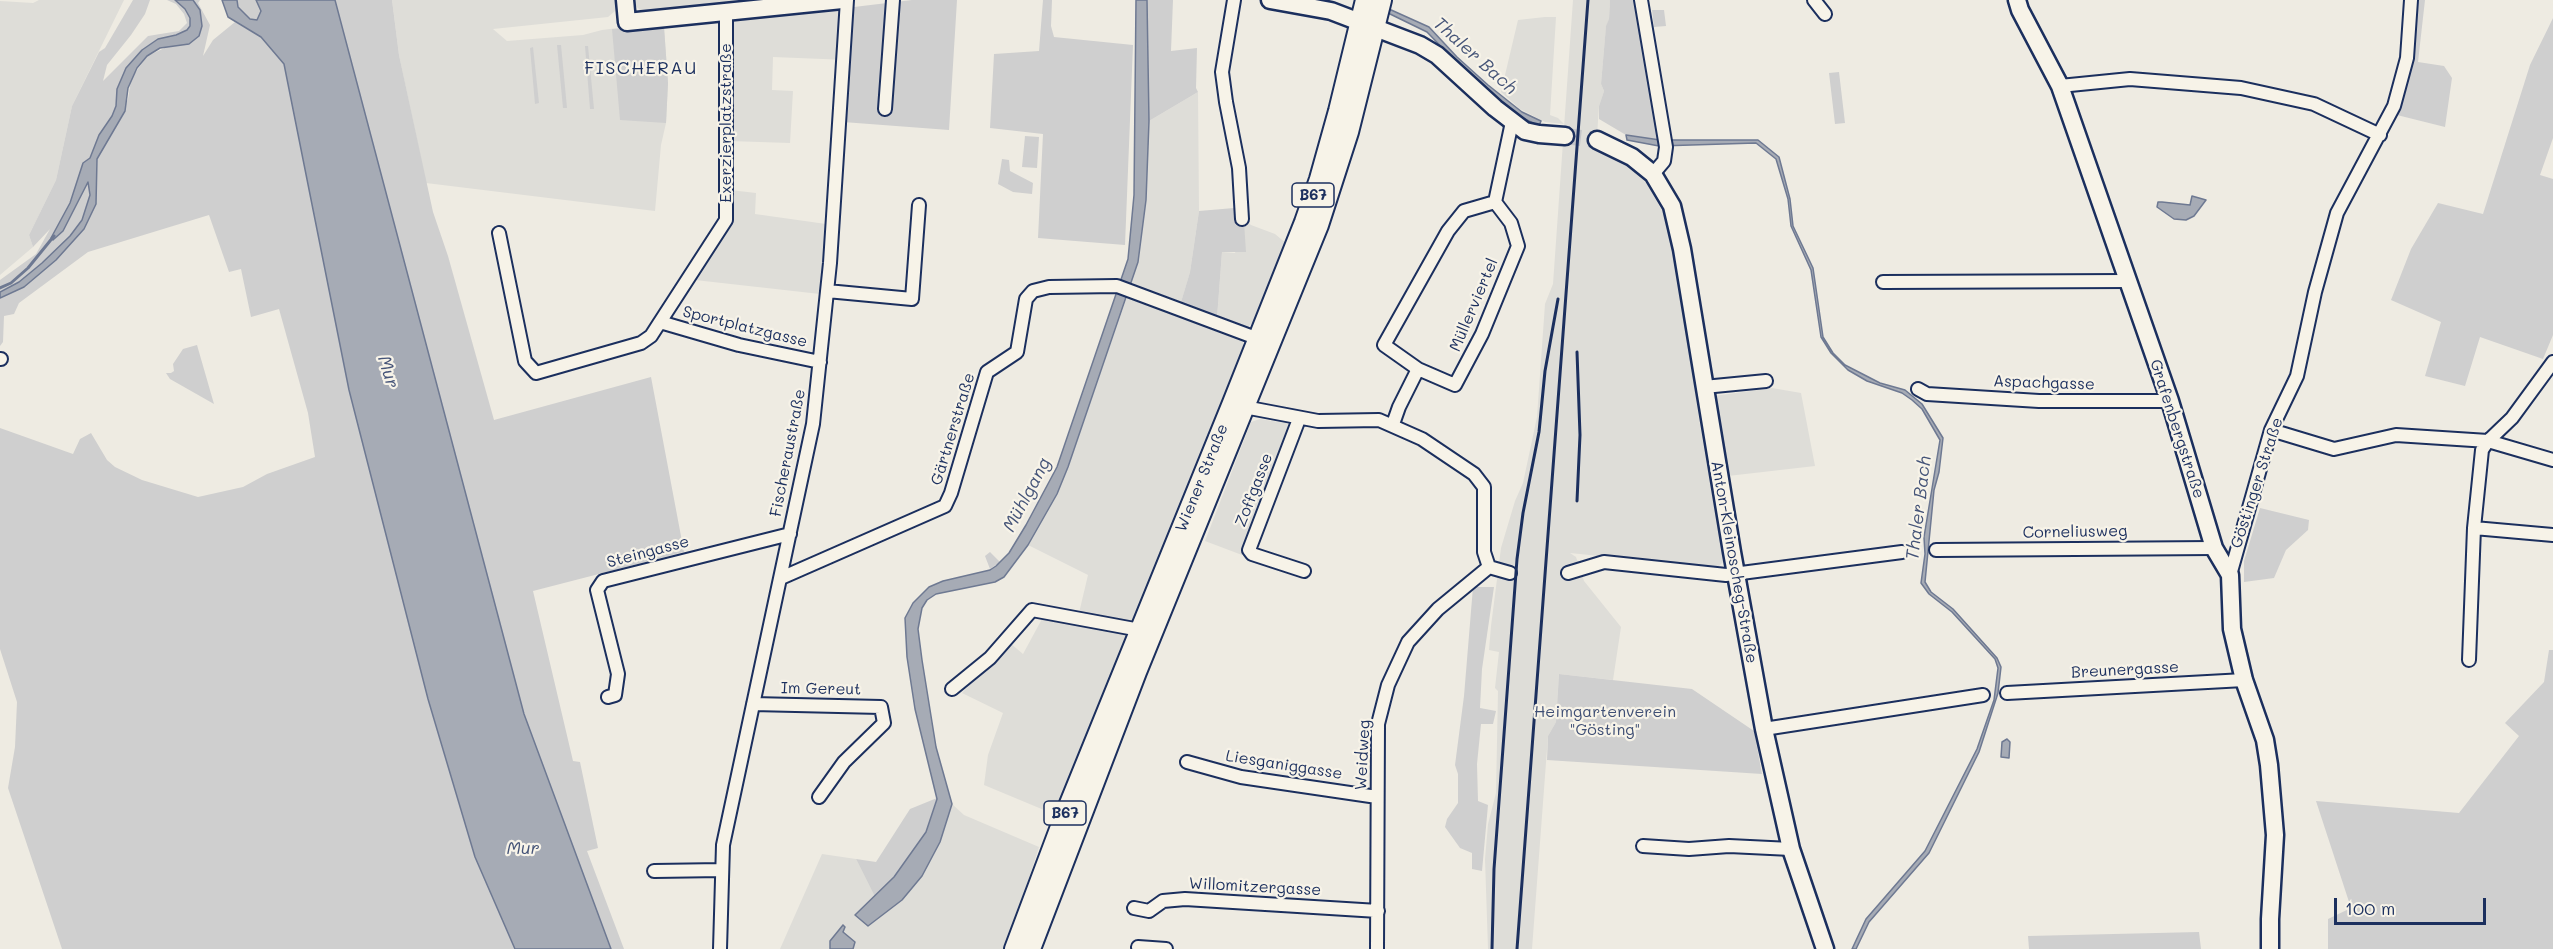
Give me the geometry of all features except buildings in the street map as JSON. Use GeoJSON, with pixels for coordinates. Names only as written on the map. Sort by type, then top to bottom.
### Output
{"type":"FeatureCollection","features":[{"type":"Feature","properties":{"kind":"main road","name":"Wiener Straße"},"geometry":{"type":"LineString","coordinates":[[1014,949],[1064,816],[1140,630],[1335,181],[1349,132],[1368,25],[1365,0]]}},
{"type":"Feature","properties":{"kind":"main road","name":"Wiener Straße"},"geometry":{"type":"LineString","coordinates":[[1031,949],[1239,406],[1256,339],[1319,179],[1368,25],[1382,0]]}},
{"type":"Feature","properties":{"kind":"street"},"geometry":{"type":"LineString","coordinates":[[625,0],[627,22],[845,0]]}},
{"type":"Feature","properties":{"kind":"street","name":"Fischeraustraße"},"geometry":{"type":"LineString","coordinates":[[720,949],[723,845],[813,424],[827,291],[845,0]]}},
{"type":"Feature","properties":{"kind":"street"},"geometry":{"type":"LineString","coordinates":[[885,110],[893,0]]}},
{"type":"Feature","properties":{"kind":"street"},"geometry":{"type":"LineString","coordinates":[[1234,0],[1222,72],[1239,168],[1242,219]]}},
{"type":"Feature","properties":{"kind":"street"},"geometry":{"type":"LineString","coordinates":[[1270,0],[1323,9],[1420,45],[1437,55],[1512,122],[1525,130],[1539,134],[1565,136]]}},
{"type":"Feature","properties":{"kind":"street"},"geometry":{"type":"LineString","coordinates":[[1597,140],[1622,152],[1648,170],[1664,161],[1665,142],[1641,0]]}},
{"type":"Feature","properties":{"kind":"street"},"geometry":{"type":"LineString","coordinates":[[1814,0],[1825,14]]}},
{"type":"Feature","properties":{"kind":"street","name":"Göstinger Straße"},"geometry":{"type":"LineString","coordinates":[[2270,949],[2275,835],[2271,782],[2265,740],[2244,680],[2232,629],[2230,575],[2271,430],[2297,376],[2315,292],[2337,213],[2394,106],[2407,58],[2411,0]]}},
{"type":"Feature","properties":{"kind":"street","name":"Grafenbergstraße"},"geometry":{"type":"LineString","coordinates":[[2015,4],[2060,86],[2170,401],[2214,548],[2230,575]]}},
{"type":"Feature","properties":{"kind":"street","name":"Exerzierplatzstraße"},"geometry":{"type":"LineString","coordinates":[[660,322],[726,220],[726,12]]}},
{"type":"Feature","properties":{"kind":"street"},"geometry":{"type":"LineString","coordinates":[[2060,86],[2130,79],[2244,88],[2314,104],[2380,135]]}},
{"type":"Feature","properties":{"kind":"street"},"geometry":{"type":"LineString","coordinates":[[1495,202],[1512,122]]}},
{"type":"Feature","properties":{"kind":"street","name":"Anton-Kleinoscheg-Straße"},"geometry":{"type":"LineString","coordinates":[[1648,170],[1672,206],[1682,249],[1764,729],[1791,849],[1825,949]]}},
{"type":"Feature","properties":{"kind":"street","name":"Müllerviertel"},"geometry":{"type":"LineString","coordinates":[[1495,202],[1511,223],[1518,246],[1482,334],[1455,385],[1418,369],[1384,345],[1448,231],[1464,211],[1495,202]]}},
{"type":"Feature","properties":{"kind":"street"},"geometry":{"type":"LineString","coordinates":[[827,291],[912,299],[919,205]]}},
{"type":"Feature","properties":{"kind":"street","name":"Sportplatzgasse"},"geometry":{"type":"LineString","coordinates":[[499,233],[525,361],[536,373],[641,343],[651,336],[660,322],[739,345],[820,362]]}},
{"type":"Feature","properties":{"kind":"street"},"geometry":{"type":"LineString","coordinates":[[1883,282],[2127,281]]}},
{"type":"Feature","properties":{"kind":"street","name":"Gärtnerstraße"},"geometry":{"type":"LineString","coordinates":[[781,578],[945,506],[951,493],[981,386],[987,372],[1017,352],[1020,344],[1023,308],[1028,295],[1033,291],[1049,287],[1117,286],[1134,290],[1256,339]]}},
{"type":"Feature","properties":{"kind":"street"},"geometry":{"type":"LineString","coordinates":[[1393,424],[1418,369]]}},
{"type":"Feature","properties":{"kind":"street"},"geometry":{"type":"LineString","coordinates":[[2469,660],[2474,528],[2482,450],[2512,418],[2551,369]]}},
{"type":"Feature","properties":{"kind":"street"},"geometry":{"type":"LineString","coordinates":[[1704,387],[1766,381]]}},
{"type":"Feature","properties":{"kind":"street","name":"Aspachgasse"},"geometry":{"type":"LineString","coordinates":[[1918,389],[1927,394],[2039,401],[2170,401]]}},
{"type":"Feature","properties":{"kind":"street"},"geometry":{"type":"LineString","coordinates":[[1239,406],[1318,421],[1379,420],[1393,424],[1456,460],[1474,474],[1484,487],[1484,552],[1489,567],[1510,573]]}},
{"type":"Feature","properties":{"kind":"street","name":"Zoffgasse"},"geometry":{"type":"LineString","coordinates":[[1299,419],[1249,550],[1252,554],[1304,571]]}},
{"type":"Feature","properties":{"kind":"street"},"geometry":{"type":"LineString","coordinates":[[2271,430],[2334,449],[2396,435],[2488,441],[2553,460]]}},
{"type":"Feature","properties":{"kind":"street"},"geometry":{"type":"LineString","coordinates":[[2474,528],[2553,535]]}},
{"type":"Feature","properties":{"kind":"street","name":"Steingasse"},"geometry":{"type":"LineString","coordinates":[[608,697],[615,695],[618,674],[597,590],[603,581],[790,534]]}},
{"type":"Feature","properties":{"kind":"street","name":"Corneliusweg"},"geometry":{"type":"LineString","coordinates":[[1936,550],[2214,548]]}},
{"type":"Feature","properties":{"kind":"street"},"geometry":{"type":"LineString","coordinates":[[1568,573],[1604,562],[1726,575],[1902,552]]}},
{"type":"Feature","properties":{"kind":"street","name":"Weidweg"},"geometry":{"type":"LineString","coordinates":[[1377,949],[1378,724],[1388,685],[1408,642],[1438,609],[1489,567]]}},
{"type":"Feature","properties":{"kind":"street"},"geometry":{"type":"LineString","coordinates":[[952,689],[990,658],[1028,608],[1140,630]]}},
{"type":"Feature","properties":{"kind":"street","name":"Breunergasse"},"geometry":{"type":"LineString","coordinates":[[2007,693],[2244,680]]}},
{"type":"Feature","properties":{"kind":"street"},"geometry":{"type":"LineString","coordinates":[[1764,729],[1983,695]]}},
{"type":"Feature","properties":{"kind":"street","name":"Im Gereut"},"geometry":{"type":"LineString","coordinates":[[753,704],[881,707],[884,723],[851,754],[819,797]]}},
{"type":"Feature","properties":{"kind":"street","name":"Liesganiggasse"},"geometry":{"type":"LineString","coordinates":[[1187,762],[1241,777],[1377,797]]}},
{"type":"Feature","properties":{"kind":"street"},"geometry":{"type":"LineString","coordinates":[[1643,846],[1689,849],[1729,846],[1791,849]]}},
{"type":"Feature","properties":{"kind":"street"},"geometry":{"type":"LineString","coordinates":[[654,871],[722,870]]}},
{"type":"Feature","properties":{"kind":"street","name":"Willomitzergasse"},"geometry":{"type":"LineString","coordinates":[[1134,908],[1149,911],[1163,901],[1185,899],[1378,911]]}},
{"type":"Feature","properties":{"kind":"street"},"geometry":{"type":"LineString","coordinates":[[1138,947],[1166,949]]}},
{"type":"Feature","properties":{"kind":"shaded area"},"geometry":{"type":"Polygon","coordinates":[[[39,0],[124,0],[72,106],[56,180],[29,235],[33,247],[0,275],[0,1],[33,3],[39,0]]]}},
{"type":"Feature","properties":{"kind":"shaded area"},"geometry":{"type":"Polygon","coordinates":[[[392,0],[616,0],[615,11],[608,17],[493,29],[507,41],[583,35],[634,26],[664,27],[668,83],[666,123],[661,145],[655,211],[426,183],[399,55],[392,0]]]}},
{"type":"Feature","properties":{"kind":"shaded area"},"geometry":{"type":"Polygon","coordinates":[[[630,0],[768,0],[644,14],[630,0]]]}},
{"type":"Feature","properties":{"kind":"shaded area"},"geometry":{"type":"Polygon","coordinates":[[[1573,0],[1610,0],[1601,84],[1604,91],[1599,106],[1596,151],[1609,154],[1634,170],[1648,185],[1667,220],[1675,247],[1699,419],[1724,561],[1717,568],[1570,553],[1576,557],[1584,581],[1621,627],[1613,680],[1559,674],[1556,722],[1548,736],[1532,949],[1488,949],[1485,859],[1488,824],[1496,793],[1498,691],[1495,688],[1499,652],[1489,650],[1491,626],[1501,548],[1515,501],[1523,483],[1537,417],[1545,304],[1553,284],[1573,0]]]}},
{"type":"Feature","properties":{"kind":"shaded area"},"geometry":{"type":"Polygon","coordinates":[[[837,9],[852,11],[848,60],[773,57],[772,90],[793,91],[790,143],[729,141],[732,20],[837,9]]]}},
{"type":"Feature","properties":{"kind":"shaded area"},"geometry":{"type":"Polygon","coordinates":[[[1556,17],[1550,115],[1558,118],[1564,124],[1545,122],[1520,109],[1501,92],[1518,20],[1556,17]]]}},
{"type":"Feature","properties":{"kind":"shaded area"},"geometry":{"type":"Polygon","coordinates":[[[1198,92],[1199,211],[1190,272],[1181,302],[1131,283],[1138,262],[1146,200],[1149,121],[1198,92]]]}},
{"type":"Feature","properties":{"kind":"shaded area"},"geometry":{"type":"Polygon","coordinates":[[[730,190],[756,193],[755,214],[826,224],[820,294],[695,280],[727,226],[730,190]]]}},
{"type":"Feature","properties":{"kind":"shaded area"},"geometry":{"type":"Polygon","coordinates":[[[1244,219],[1251,225],[1275,234],[1287,244],[1253,322],[1247,328],[1217,318],[1222,252],[1235,253],[1244,219]]]}},
{"type":"Feature","properties":{"kind":"shaded area"},"geometry":{"type":"Polygon","coordinates":[[[1128,294],[1240,335],[1244,346],[1056,815],[984,785],[988,755],[1003,713],[962,693],[1010,643],[1023,654],[1049,606],[1079,613],[1088,575],[1028,545],[1057,494],[1068,467],[1128,294]]]}},
{"type":"Feature","properties":{"kind":"shaded area"},"geometry":{"type":"Polygon","coordinates":[[[1772,388],[1801,393],[1815,466],[1728,476],[1714,396],[1772,388]]]}},
{"type":"Feature","properties":{"kind":"shaded area"},"geometry":{"type":"Polygon","coordinates":[[[1260,419],[1291,424],[1292,431],[1242,555],[1205,541],[1251,422],[1260,419]]]}},
{"type":"Feature","properties":{"kind":"shaded area"},"geometry":{"type":"Polygon","coordinates":[[[952,804],[964,815],[1039,847],[1006,949],[848,949],[830,941],[830,949],[780,949],[822,854],[856,859],[875,897],[940,842],[952,804]]]}},
{"type":"Feature","properties":{"kind":"green space"},"geometry":{"type":"Polygon","coordinates":[[[133,0],[150,0],[145,14],[107,65],[103,81],[148,36],[179,31],[187,23],[184,14],[176,4],[167,0],[175,0],[185,8],[190,18],[190,26],[176,35],[158,39],[142,50],[126,68],[117,89],[116,106],[112,116],[99,135],[90,158],[83,163],[70,203],[52,238],[54,240],[63,231],[88,181],[90,195],[82,220],[54,252],[19,282],[0,292],[0,280],[36,254],[50,229],[33,247],[29,235],[56,180],[72,106],[99,52],[105,48],[133,0]]]}},
{"type":"Feature","properties":{"kind":"green space"},"geometry":{"type":"Polygon","coordinates":[[[193,0],[200,0],[198,3],[210,25],[203,56],[213,40],[235,22],[261,37],[284,64],[349,390],[428,699],[475,857],[515,949],[62,949],[8,788],[15,747],[17,702],[0,649],[0,428],[73,454],[80,439],[91,433],[107,460],[115,467],[142,480],[198,497],[243,487],[267,474],[315,457],[308,413],[279,309],[251,317],[241,269],[229,272],[209,215],[88,252],[19,303],[14,314],[4,316],[3,342],[0,346],[0,298],[24,287],[56,260],[84,229],[96,204],[97,159],[128,99],[131,79],[147,56],[169,46],[189,44],[202,26],[200,10],[193,0]]]}},
{"type":"Feature","properties":{"kind":"green space"},"geometry":{"type":"Polygon","coordinates":[[[237,0],[256,0],[261,11],[257,20],[250,19],[238,7],[237,0]]]}},
{"type":"Feature","properties":{"kind":"green space"},"geometry":{"type":"Polygon","coordinates":[[[335,0],[392,0],[399,55],[433,212],[448,256],[494,420],[651,377],[684,552],[533,591],[573,761],[580,762],[598,848],[587,851],[624,949],[611,949],[524,714],[335,0]]]}},
{"type":"Feature","properties":{"kind":"green space"},"geometry":{"type":"Polygon","coordinates":[[[912,0],[957,0],[949,130],[843,122],[854,7],[912,0]]]}},
{"type":"Feature","properties":{"kind":"green space"},"geometry":{"type":"Polygon","coordinates":[[[1043,0],[1052,0],[1051,26],[1054,37],[1133,45],[1125,245],[1038,238],[1043,134],[990,128],[994,54],[1039,51],[1043,0]]]}},
{"type":"Feature","properties":{"kind":"green space"},"geometry":{"type":"Polygon","coordinates":[[[1147,0],[1173,0],[1171,51],[1197,48],[1196,88],[1198,92],[1149,121],[1147,0]]]}},
{"type":"Feature","properties":{"kind":"green space"},"geometry":{"type":"Polygon","coordinates":[[[1610,0],[1637,0],[1649,90],[1655,121],[1658,120],[1660,140],[1626,135],[1599,119],[1599,106],[1604,91],[1601,84],[1610,0]]]}},
{"type":"Feature","properties":{"kind":"green space"},"geometry":{"type":"Polygon","coordinates":[[[2417,0],[2425,0],[2418,62],[2444,66],[2452,78],[2445,127],[2397,115],[2412,63],[2417,0]]]}},
{"type":"Feature","properties":{"kind":"green space"},"geometry":{"type":"Polygon","coordinates":[[[1652,10],[1664,10],[1666,26],[1654,27],[1652,10]]]}},
{"type":"Feature","properties":{"kind":"green space"},"geometry":{"type":"Polygon","coordinates":[[[2553,18],[2553,138],[2540,175],[2553,179],[2553,335],[2543,359],[2480,337],[2465,386],[2425,376],[2441,322],[2391,300],[2411,249],[2438,203],[2483,214],[2530,65],[2553,18]]]}},
{"type":"Feature","properties":{"kind":"green space"},"geometry":{"type":"Polygon","coordinates":[[[664,27],[668,83],[666,123],[620,120],[612,29],[664,27]]]}},
{"type":"Feature","properties":{"kind":"green space"},"geometry":{"type":"Polygon","coordinates":[[[557,45],[561,45],[567,108],[563,108],[557,45]]]}},
{"type":"Feature","properties":{"kind":"green space"},"geometry":{"type":"Polygon","coordinates":[[[585,46],[588,46],[594,109],[590,109],[585,46]]]}},
{"type":"Feature","properties":{"kind":"green space"},"geometry":{"type":"Polygon","coordinates":[[[533,47],[539,103],[535,104],[530,48],[533,47]]]}},
{"type":"Feature","properties":{"kind":"green space"},"geometry":{"type":"Polygon","coordinates":[[[1839,72],[1845,123],[1835,124],[1829,73],[1839,72]]]}},
{"type":"Feature","properties":{"kind":"green space"},"geometry":{"type":"Polygon","coordinates":[[[1025,136],[1039,137],[1037,168],[1022,167],[1025,136]]]}},
{"type":"Feature","properties":{"kind":"green space"},"geometry":{"type":"Polygon","coordinates":[[[1002,159],[1009,160],[1010,171],[1033,183],[1032,194],[1013,192],[998,184],[1002,159]]]}},
{"type":"Feature","properties":{"kind":"green space"},"geometry":{"type":"Polygon","coordinates":[[[1234,208],[1236,221],[1244,222],[1246,252],[1222,252],[1217,318],[1181,302],[1190,272],[1199,211],[1234,208]]]}},
{"type":"Feature","properties":{"kind":"green space"},"geometry":{"type":"Polygon","coordinates":[[[197,345],[214,404],[170,379],[166,373],[174,371],[173,364],[183,349],[197,345]]]}},
{"type":"Feature","properties":{"kind":"green space"},"geometry":{"type":"Polygon","coordinates":[[[2260,508],[2309,520],[2308,530],[2286,550],[2274,578],[2244,582],[2244,561],[2260,508]]]}},
{"type":"Feature","properties":{"kind":"green space"},"geometry":{"type":"Polygon","coordinates":[[[990,552],[1000,562],[990,569],[985,556],[990,552]]]}},
{"type":"Feature","properties":{"kind":"green space"},"geometry":{"type":"Polygon","coordinates":[[[1473,587],[1494,587],[1482,669],[1480,708],[1496,711],[1493,724],[1481,724],[1477,764],[1478,801],[1488,805],[1482,871],[1472,869],[1472,853],[1460,848],[1445,827],[1447,819],[1458,803],[1458,774],[1455,765],[1464,696],[1473,587]]]}},
{"type":"Feature","properties":{"kind":"green space"},"geometry":{"type":"Polygon","coordinates":[[[2549,650],[2553,650],[2553,949],[2328,949],[2328,919],[2351,908],[2316,801],[2459,813],[2519,736],[2505,723],[2544,682],[2549,650]]]}},
{"type":"Feature","properties":{"kind":"green space","name":"Heimgartenverein \"Gösting\""},"geometry":{"type":"Polygon","coordinates":[[[1559,674],[1692,689],[1754,731],[1762,774],[1547,760],[1548,736],[1556,722],[1559,674]]]}},
{"type":"Feature","properties":{"kind":"green space"},"geometry":{"type":"Polygon","coordinates":[[[937,798],[926,832],[894,877],[875,897],[856,859],[876,862],[910,809],[937,798]]]}},
{"type":"Feature","properties":{"kind":"green space"},"geometry":{"type":"Polygon","coordinates":[[[2199,932],[2201,949],[2029,949],[2028,936],[2199,932]]]}},
{"type":"Feature","properties":{"kind":"water"},"geometry":{"type":"Polygon","coordinates":[[[175,0],[193,0],[200,10],[202,26],[199,36],[189,44],[160,48],[147,56],[137,68],[128,88],[125,111],[97,159],[96,204],[84,229],[56,260],[24,287],[0,298],[0,292],[19,282],[42,263],[70,236],[82,220],[90,195],[88,182],[63,231],[53,240],[51,238],[70,203],[83,163],[90,158],[99,135],[112,116],[116,106],[117,89],[126,68],[142,50],[158,39],[176,35],[190,26],[190,18],[185,9],[175,0]]]}},
{"type":"Feature","properties":{"kind":"water","name":"Mur"},"geometry":{"type":"Polygon","coordinates":[[[222,0],[237,0],[238,7],[250,19],[257,20],[261,11],[256,0],[335,0],[524,714],[611,949],[515,949],[475,857],[428,699],[349,390],[284,64],[261,37],[228,17],[222,0]]]}},
{"type":"Feature","properties":{"kind":"water","name":"Mühlgang"},"geometry":{"type":"Polygon","coordinates":[[[1136,0],[1147,0],[1149,121],[1146,200],[1138,262],[1068,467],[1057,494],[1028,545],[1004,577],[995,582],[936,594],[927,600],[922,608],[918,629],[922,660],[936,747],[952,804],[940,842],[922,876],[902,900],[868,926],[855,915],[894,877],[926,832],[937,799],[915,709],[907,657],[905,618],[913,603],[929,587],[943,581],[990,570],[1009,553],[1057,467],[1128,259],[1134,195],[1136,0]]]}},
{"type":"Feature","properties":{"kind":"water","name":"Thaler Bach"},"geometry":{"type":"Polygon","coordinates":[[[1389,9],[1429,27],[1488,85],[1522,112],[1541,121],[1539,126],[1521,117],[1485,88],[1427,32],[1388,13],[1389,9]]]}},
{"type":"Feature","properties":{"kind":"water","name":"Thaler Bach"},"geometry":{"type":"Polygon","coordinates":[[[1626,135],[1660,140],[1758,140],[1779,157],[1790,199],[1793,226],[1813,268],[1823,337],[1833,353],[1845,365],[1880,383],[1905,390],[1922,404],[1943,438],[1939,472],[1934,490],[1925,582],[1931,592],[1953,609],[1997,658],[2001,667],[1998,693],[1979,752],[1929,853],[1869,922],[1856,949],[1852,949],[1866,919],[1925,851],[1977,749],[1994,700],[1998,668],[1995,659],[1952,612],[1929,594],[1921,583],[1925,554],[1924,537],[1940,440],[1922,409],[1912,400],[1902,393],[1867,381],[1848,370],[1831,353],[1821,337],[1811,270],[1791,226],[1788,199],[1776,159],[1756,143],[1659,146],[1627,140],[1626,135]]]}},
{"type":"Feature","properties":{"kind":"water"},"geometry":{"type":"Polygon","coordinates":[[[2192,196],[2206,200],[2194,216],[2186,220],[2174,219],[2157,207],[2158,202],[2190,205],[2192,196]]]}},
{"type":"Feature","properties":{"kind":"water"},"geometry":{"type":"Polygon","coordinates":[[[2007,739],[2010,742],[2009,758],[2001,757],[2002,742],[2007,739]]]}},
{"type":"Feature","properties":{"kind":"water"},"geometry":{"type":"Polygon","coordinates":[[[843,925],[845,927],[843,932],[855,942],[853,949],[830,949],[830,941],[843,925]]]}},
{"type":"Feature","properties":{"kind":"waterway"},"geometry":{"type":"LineString","coordinates":[[0,288],[11,283],[28,268],[54,236]]}},
{"type":"Feature","properties":{"kind":"tunnel"},"geometry":{"type":"LineString","coordinates":[[1565,136],[1597,140]]}},
{"type":"Feature","properties":{"kind":"railway"},"geometry":{"type":"LineString","coordinates":[[1517,949],[1588,0]]}},
{"type":"Feature","properties":{"kind":"railway"},"geometry":{"type":"LineString","coordinates":[[1492,949],[1494,869],[1517,559],[1523,513],[1539,432],[1545,371],[1558,299]]}},
{"type":"Feature","properties":{"kind":"railway"},"geometry":{"type":"LineString","coordinates":[[1577,352],[1580,435],[1577,501]]}},
{"type":"Feature","properties":{"kind":"district","name":"FISCHERAU"},"geometry":{"type":"Point","coordinates":[641,68]}}]}
